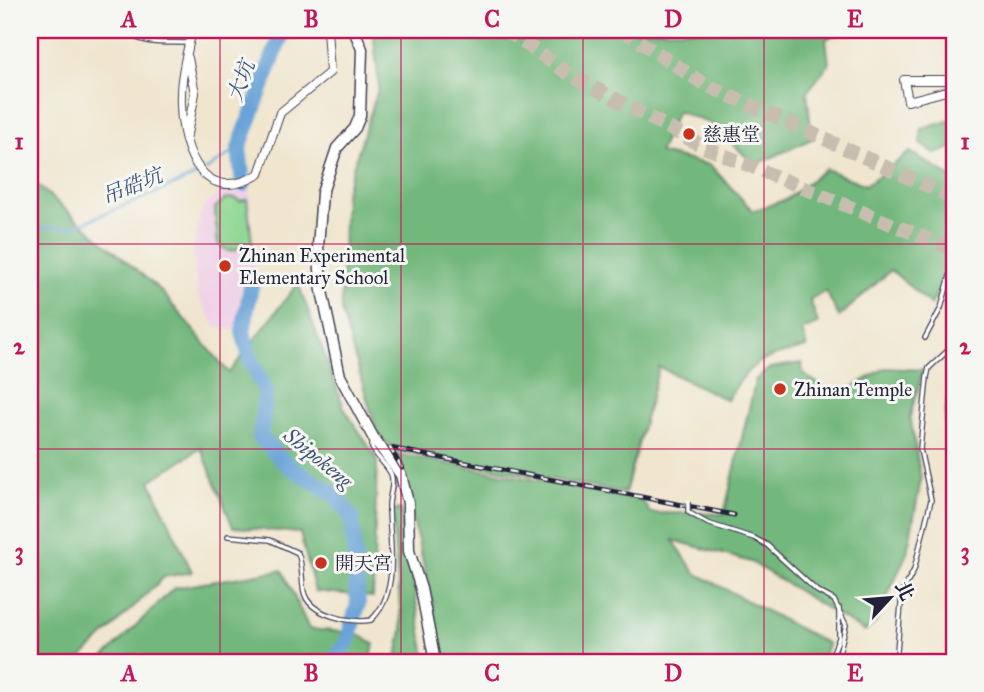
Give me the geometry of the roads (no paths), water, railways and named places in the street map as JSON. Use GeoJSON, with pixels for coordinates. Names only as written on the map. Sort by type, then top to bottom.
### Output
{"type":"FeatureCollection","features":[{"type":"Feature","properties":{"kind":"street"},"geometry":{"type":"LineString","coordinates":[[192,30],[180,97],[186,143],[200,171],[220,185],[259,174],[280,113],[330,72],[327,30]]}},
{"type":"Feature","properties":{"kind":"street"},"geometry":{"type":"LineString","coordinates":[[354,30],[362,50],[360,116],[355,128],[333,157],[319,210],[318,247],[322,291],[338,367],[373,436],[401,475],[408,503],[408,551],[421,589],[435,662]]}},
{"type":"Feature","properties":{"kind":"street"},"geometry":{"type":"LineString","coordinates":[[186,143],[195,93],[188,58]]}},
{"type":"Feature","properties":{"kind":"street"},"geometry":{"type":"LineString","coordinates":[[954,80],[904,80],[908,101],[954,89]]}},
{"type":"Feature","properties":{"kind":"lane"},"geometry":{"type":"LineString","coordinates":[[126,30],[149,41],[189,43]]}},
{"type":"Feature","properties":{"kind":"lane"},"geometry":{"type":"LineString","coordinates":[[925,338],[941,309],[954,262]]}},
{"type":"Feature","properties":{"kind":"lane"},"geometry":{"type":"LineString","coordinates":[[896,662],[902,593],[914,570],[931,500],[920,449],[929,368],[954,345]]}},
{"type":"Feature","properties":{"kind":"lane"},"geometry":{"type":"LineString","coordinates":[[228,536],[270,540],[298,553],[303,564],[304,594],[309,602],[320,610],[346,619],[361,622],[371,620],[380,612],[386,601],[391,574],[389,502],[393,483],[385,465],[372,448],[373,436]]}},
{"type":"Feature","properties":{"kind":"lane"},"geometry":{"type":"LineString","coordinates":[[688,502],[688,512],[707,523],[754,538],[766,545],[817,591],[839,606],[846,625],[837,662]]}},
{"type":"Feature","properties":{"kind":"lane"},"geometry":{"type":"LineString","coordinates":[[828,662],[840,630],[839,606]]}},
{"type":"Feature","properties":{"kind":"waterway","name":"大坑"},"geometry":{"type":"LineString","coordinates":[[243,184],[239,148],[283,30]]}},
{"type":"Feature","properties":{"kind":"waterway","name":"吊硞坑"},"geometry":{"type":"LineString","coordinates":[[206,170],[239,148]]}},
{"type":"Feature","properties":{"kind":"waterway","name":"吊硞坑"},"geometry":{"type":"LineString","coordinates":[[30,231],[36,228],[73,227],[200,174]]}},
{"type":"Feature","properties":{"kind":"waterway","name":"Shipokeng"},"geometry":{"type":"LineString","coordinates":[[251,286],[243,332],[251,361],[266,392],[260,437],[287,465],[335,495],[352,518],[358,604],[347,642],[334,662]]}},
{"type":"Feature","properties":{"kind":"tunnel"},"geometry":{"type":"LineString","coordinates":[[506,30],[569,74],[704,147],[954,250]]}},
{"type":"Feature","properties":{"kind":"tunnel"},"geometry":{"type":"LineString","coordinates":[[622,30],[704,84],[954,198]]}},
{"type":"Feature","properties":{"kind":"railway"},"geometry":{"type":"LineString","coordinates":[[402,468],[390,448],[734,515]]}},
{"type":"Feature","properties":{"kind":"place","name":"慈惠堂"},"geometry":{"type":"Point","coordinates":[689,134]}},
{"type":"Feature","properties":{"kind":"place","name":"Zhinan Experimental Elementary School"},"geometry":{"type":"Point","coordinates":[225,266]}},
{"type":"Feature","properties":{"kind":"place","name":"Zhinan Temple"},"geometry":{"type":"Point","coordinates":[780,389]}},
{"type":"Feature","properties":{"kind":"place","name":"開天宮"},"geometry":{"type":"Point","coordinates":[321,563]}}]}
